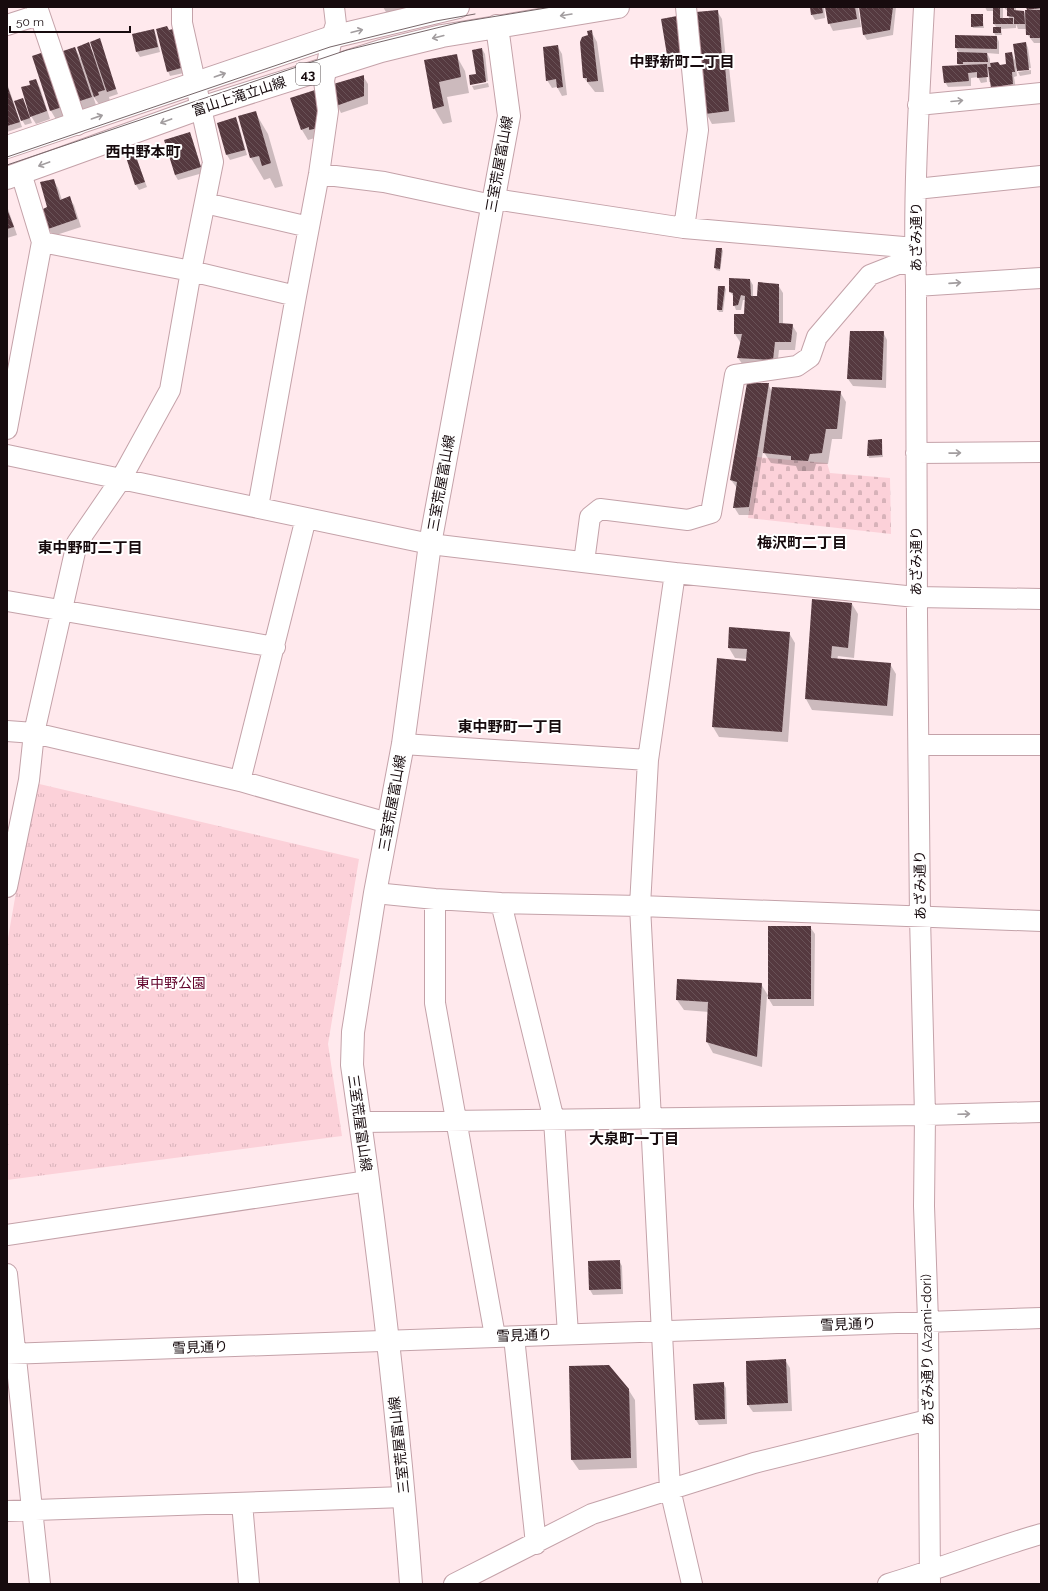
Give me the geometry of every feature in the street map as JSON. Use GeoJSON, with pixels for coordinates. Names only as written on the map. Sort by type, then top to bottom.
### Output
{"type":"FeatureCollection","features":[{"type":"Feature","properties":{"kind":"main road","name":"富山上滝立山線"},"geometry":{"type":"LineString","coordinates":[[7,147],[77,125],[196,83],[332,38],[458,7]]}},
{"type":"Feature","properties":{"kind":"main road","name":"富山上滝立山線"},"geometry":{"type":"LineString","coordinates":[[14,175],[201,108],[381,52],[442,36],[618,7]]}},
{"type":"Feature","properties":{"kind":"main road","name":"三室荒屋富山線"},"geometry":{"type":"LineString","coordinates":[[411,1584],[388,1340],[352,1065],[353,1032],[375,893],[403,744],[430,544],[509,116],[497,26]]}},
{"type":"Feature","properties":{"kind":"street"},"geometry":{"type":"LineString","coordinates":[[7,886],[29,780],[34,733],[77,543],[121,479],[170,390],[191,271],[213,162],[182,23],[182,7]]}},
{"type":"Feature","properties":{"kind":"street"},"geometry":{"type":"LineString","coordinates":[[258,507],[319,174],[328,111],[324,81],[336,24],[334,7]]}},
{"type":"Feature","properties":{"kind":"street"},"geometry":{"type":"LineString","coordinates":[[684,228],[698,130],[686,7]]}},
{"type":"Feature","properties":{"kind":"street","name":"あざみ通り"},"geometry":{"type":"LineString","coordinates":[[924,7],[918,105],[915,256],[916,597],[920,917],[925,1116]]}},
{"type":"Feature","properties":{"kind":"street"},"geometry":{"type":"LineString","coordinates":[[7,25],[38,11],[77,125]]}},
{"type":"Feature","properties":{"kind":"street"},"geometry":{"type":"LineString","coordinates":[[918,105],[1041,92]]}},
{"type":"Feature","properties":{"kind":"street"},"geometry":{"type":"LineString","coordinates":[[319,174],[384,182],[493,202],[684,228],[915,256]]}},
{"type":"Feature","properties":{"kind":"street"},"geometry":{"type":"LineString","coordinates":[[7,429],[42,242],[14,175]]}},
{"type":"Feature","properties":{"kind":"street"},"geometry":{"type":"LineString","coordinates":[[916,189],[1041,176]]}},
{"type":"Feature","properties":{"kind":"street"},"geometry":{"type":"LineString","coordinates":[[205,203],[309,227]]}},
{"type":"Feature","properties":{"kind":"street"},"geometry":{"type":"LineString","coordinates":[[42,242],[191,271],[296,296]]}},
{"type":"Feature","properties":{"kind":"street"},"geometry":{"type":"LineString","coordinates":[[584,562],[590,517],[600,509],[688,520],[711,513],[735,375],[797,366],[810,357],[817,337],[870,275],[915,256]]}},
{"type":"Feature","properties":{"kind":"street"},"geometry":{"type":"LineString","coordinates":[[916,286],[1041,278]]}},
{"type":"Feature","properties":{"kind":"street"},"geometry":{"type":"LineString","coordinates":[[916,453],[1041,452]]}},
{"type":"Feature","properties":{"kind":"street"},"geometry":{"type":"LineString","coordinates":[[7,455],[430,544],[675,573],[916,597],[1041,599]]}},
{"type":"Feature","properties":{"kind":"street"},"geometry":{"type":"LineString","coordinates":[[240,781],[275,647],[306,518]]}},
{"type":"Feature","properties":{"kind":"street"},"geometry":{"type":"LineString","coordinates":[[675,573],[648,760],[640,906],[670,1488],[692,1584]]}},
{"type":"Feature","properties":{"kind":"street"},"geometry":{"type":"LineString","coordinates":[[7,601],[275,647]]}},
{"type":"Feature","properties":{"kind":"street"},"geometry":{"type":"LineString","coordinates":[[7,731],[34,733],[240,781],[388,823]]}},
{"type":"Feature","properties":{"kind":"street"},"geometry":{"type":"LineString","coordinates":[[403,744],[648,760]]}},
{"type":"Feature","properties":{"kind":"street"},"geometry":{"type":"LineString","coordinates":[[919,745],[1041,745]]}},
{"type":"Feature","properties":{"kind":"street"},"geometry":{"type":"LineString","coordinates":[[375,893],[436,900],[501,903],[640,906],[1041,921]]}},
{"type":"Feature","properties":{"kind":"street"},"geometry":{"type":"LineString","coordinates":[[436,900],[435,1003],[458,1121],[505,1336],[536,1544]]}},
{"type":"Feature","properties":{"kind":"street"},"geometry":{"type":"LineString","coordinates":[[501,903],[554,1120],[568,1334]]}},
{"type":"Feature","properties":{"kind":"street"},"geometry":{"type":"LineString","coordinates":[[360,1122],[925,1116],[1041,1112]]}},
{"type":"Feature","properties":{"kind":"street","name":"あざみ通り (Azami-dori)"},"geometry":{"type":"LineString","coordinates":[[925,1116],[924,1206],[928,1321],[930,1578]]}},
{"type":"Feature","properties":{"kind":"street"},"geometry":{"type":"LineString","coordinates":[[7,1235],[368,1181]]}},
{"type":"Feature","properties":{"kind":"street"},"geometry":{"type":"LineString","coordinates":[[7,1274],[12,1354],[33,1510],[40,1584]]}},
{"type":"Feature","properties":{"kind":"street","name":"雪見通り"},"geometry":{"type":"LineString","coordinates":[[12,1354],[1041,1318]]}},
{"type":"Feature","properties":{"kind":"street"},"geometry":{"type":"LineString","coordinates":[[454,1584],[536,1544],[592,1514],[670,1488],[754,1463],[928,1420]]}},
{"type":"Feature","properties":{"kind":"street"},"geometry":{"type":"LineString","coordinates":[[7,1511],[404,1497]]}},
{"type":"Feature","properties":{"kind":"street"},"geometry":{"type":"LineString","coordinates":[[242,1503],[249,1584]]}},
{"type":"Feature","properties":{"kind":"street"},"geometry":{"type":"LineString","coordinates":[[888,1584],[930,1578],[994,1548],[1041,1534]]}},
{"type":"Feature","properties":{"kind":"green space"},"geometry":{"type":"Polygon","coordinates":[[[757,457],[827,463],[830,473],[890,478],[891,534],[748,518],[757,457]]]}},
{"type":"Feature","properties":{"kind":"green space","name":"東中野公園"},"geometry":{"type":"Polygon","coordinates":[[[35,783],[359,859],[328,1044],[342,1136],[7,1180],[7,944],[35,783]]]}},
{"type":"Feature","properties":{"kind":"building"},"geometry":{"type":"Polygon","coordinates":[[[810,7],[822,7],[823,13],[811,15],[810,7]]]}},
{"type":"Feature","properties":{"kind":"building"},"geometry":{"type":"Polygon","coordinates":[[[825,7],[855,7],[857,19],[828,24],[825,7]]]}},
{"type":"Feature","properties":{"kind":"building"},"geometry":{"type":"Polygon","coordinates":[[[859,7],[893,7],[890,30],[863,35],[859,7]]]}},
{"type":"Feature","properties":{"kind":"building"},"geometry":{"type":"Polygon","coordinates":[[[993,7],[1000,7],[1000,18],[1013,18],[1013,24],[993,24],[993,7]]]}},
{"type":"Feature","properties":{"kind":"building"},"geometry":{"type":"Polygon","coordinates":[[[1007,7],[1014,7],[1014,10],[1024,11],[1025,24],[1014,24],[1014,17],[1007,16],[1007,7]]]}},
{"type":"Feature","properties":{"kind":"building"},"geometry":{"type":"Polygon","coordinates":[[[1026,7],[1041,7],[1041,8],[1027,10],[1026,7]]]}},
{"type":"Feature","properties":{"kind":"building"},"geometry":{"type":"Polygon","coordinates":[[[718,10],[722,55],[700,57],[696,12],[718,10]]]}},
{"type":"Feature","properties":{"kind":"building"},"geometry":{"type":"Polygon","coordinates":[[[1025,10],[1041,10],[1041,38],[1030,38],[1030,35],[1026,35],[1025,10]]]}},
{"type":"Feature","properties":{"kind":"building"},"geometry":{"type":"Polygon","coordinates":[[[971,14],[983,14],[983,26],[971,27],[971,14]]]}},
{"type":"Feature","properties":{"kind":"building"},"geometry":{"type":"Polygon","coordinates":[[[677,16],[682,52],[667,55],[661,19],[677,16]]]}},
{"type":"Feature","properties":{"kind":"building"},"geometry":{"type":"Polygon","coordinates":[[[167,26],[169,30],[173,29],[181,68],[167,72],[156,29],[167,26]]]}},
{"type":"Feature","properties":{"kind":"building"},"geometry":{"type":"Polygon","coordinates":[[[993,27],[1001,27],[1001,33],[993,33],[993,27]]]}},
{"type":"Feature","properties":{"kind":"building"},"geometry":{"type":"Polygon","coordinates":[[[154,29],[158,47],[136,52],[132,34],[154,29]]]}},
{"type":"Feature","properties":{"kind":"building"},"geometry":{"type":"Polygon","coordinates":[[[592,30],[598,81],[587,82],[587,78],[583,78],[580,42],[582,37],[588,35],[587,31],[592,30]]]}},
{"type":"Feature","properties":{"kind":"building"},"geometry":{"type":"Polygon","coordinates":[[[955,35],[997,36],[997,49],[955,48],[955,35]]]}},
{"type":"Feature","properties":{"kind":"building"},"geometry":{"type":"Polygon","coordinates":[[[100,38],[116,89],[107,92],[90,42],[100,38]]]}},
{"type":"Feature","properties":{"kind":"building"},"geometry":{"type":"Polygon","coordinates":[[[89,42],[105,90],[98,92],[99,95],[94,97],[77,47],[89,42]]]}},
{"type":"Feature","properties":{"kind":"building"},"geometry":{"type":"Polygon","coordinates":[[[1026,42],[1029,70],[1017,71],[1013,44],[1026,42]]]}},
{"type":"Feature","properties":{"kind":"building"},"geometry":{"type":"Polygon","coordinates":[[[558,45],[563,87],[557,88],[556,79],[546,81],[543,47],[558,45]]]}},
{"type":"Feature","properties":{"kind":"building"},"geometry":{"type":"Polygon","coordinates":[[[75,47],[92,97],[77,102],[60,52],[75,47]]]}},
{"type":"Feature","properties":{"kind":"building"},"geometry":{"type":"Polygon","coordinates":[[[482,48],[486,82],[470,85],[469,75],[476,74],[472,50],[482,48]]]}},
{"type":"Feature","properties":{"kind":"building"},"geometry":{"type":"Polygon","coordinates":[[[47,51],[65,106],[50,111],[32,56],[47,51]]]}},
{"type":"Feature","properties":{"kind":"building"},"geometry":{"type":"Polygon","coordinates":[[[957,52],[987,53],[988,62],[963,62],[963,64],[957,64],[957,52]]]}},
{"type":"Feature","properties":{"kind":"building"},"geometry":{"type":"Polygon","coordinates":[[[1012,52],[1015,72],[1012,72],[1013,84],[991,88],[988,67],[991,67],[990,63],[998,62],[1000,65],[1006,64],[1005,53],[1012,52]]]}},
{"type":"Feature","properties":{"kind":"building"},"geometry":{"type":"Polygon","coordinates":[[[457,54],[461,77],[439,82],[444,106],[433,109],[424,60],[457,54]]]}},
{"type":"Feature","properties":{"kind":"building"},"geometry":{"type":"Polygon","coordinates":[[[724,55],[729,111],[705,114],[700,58],[724,55]]]}},
{"type":"Feature","properties":{"kind":"building"},"geometry":{"type":"Polygon","coordinates":[[[987,64],[988,77],[977,78],[977,72],[968,73],[969,81],[944,83],[942,66],[987,64]]]}},
{"type":"Feature","properties":{"kind":"building"},"geometry":{"type":"Polygon","coordinates":[[[364,75],[364,96],[336,106],[330,85],[364,75]]]}},
{"type":"Feature","properties":{"kind":"building"},"geometry":{"type":"Polygon","coordinates":[[[36,79],[47,111],[30,117],[21,87],[30,85],[29,81],[36,79]]]}},
{"type":"Feature","properties":{"kind":"building"},"geometry":{"type":"Polygon","coordinates":[[[7,85],[20,122],[7,126],[7,85]]]}},
{"type":"Feature","properties":{"kind":"building"},"geometry":{"type":"Polygon","coordinates":[[[315,90],[321,114],[319,128],[309,130],[309,127],[301,130],[290,98],[315,90]]]}},
{"type":"Feature","properties":{"kind":"building"},"geometry":{"type":"Polygon","coordinates":[[[23,98],[30,118],[21,121],[14,101],[23,98]]]}},
{"type":"Feature","properties":{"kind":"building"},"geometry":{"type":"Polygon","coordinates":[[[256,111],[271,163],[262,166],[259,156],[250,158],[238,116],[256,111]]]}},
{"type":"Feature","properties":{"kind":"building"},"geometry":{"type":"Polygon","coordinates":[[[236,117],[245,150],[226,155],[217,123],[236,117]]]}},
{"type":"Feature","properties":{"kind":"building"},"geometry":{"type":"Polygon","coordinates":[[[190,132],[201,167],[175,175],[164,140],[190,132]]]}},
{"type":"Feature","properties":{"kind":"building"},"geometry":{"type":"Polygon","coordinates":[[[134,151],[145,182],[135,185],[125,154],[134,151]]]}},
{"type":"Feature","properties":{"kind":"building"},"geometry":{"type":"Polygon","coordinates":[[[54,179],[60,200],[70,196],[77,219],[48,229],[41,210],[47,207],[40,182],[54,179]]]}},
{"type":"Feature","properties":{"kind":"building"},"geometry":{"type":"Polygon","coordinates":[[[7,209],[14,227],[7,229],[7,209]]]}},
{"type":"Feature","properties":{"kind":"building"},"geometry":{"type":"Polygon","coordinates":[[[716,248],[722,248],[720,269],[714,268],[716,248]]]}},
{"type":"Feature","properties":{"kind":"building"},"geometry":{"type":"Polygon","coordinates":[[[729,278],[750,279],[751,296],[757,296],[758,282],[779,284],[779,323],[793,324],[791,342],[775,342],[773,360],[737,358],[742,334],[734,334],[734,314],[744,314],[745,296],[741,295],[738,305],[733,306],[733,293],[729,292],[729,278]]]}},
{"type":"Feature","properties":{"kind":"building"},"geometry":{"type":"Polygon","coordinates":[[[718,286],[725,286],[722,310],[717,310],[718,286]]]}},
{"type":"Feature","properties":{"kind":"building"},"geometry":{"type":"Polygon","coordinates":[[[850,331],[884,331],[882,380],[847,379],[850,331]]]}},
{"type":"Feature","properties":{"kind":"building"},"geometry":{"type":"Polygon","coordinates":[[[747,383],[769,383],[749,507],[733,508],[737,482],[730,480],[747,383]]]}},
{"type":"Feature","properties":{"kind":"building"},"geometry":{"type":"Polygon","coordinates":[[[772,387],[841,391],[837,429],[826,429],[822,453],[810,454],[808,461],[791,460],[791,456],[763,453],[772,387]]]}},
{"type":"Feature","properties":{"kind":"building"},"geometry":{"type":"Polygon","coordinates":[[[882,439],[882,455],[867,456],[868,440],[882,439]]]}},
{"type":"Feature","properties":{"kind":"building"},"geometry":{"type":"Polygon","coordinates":[[[812,599],[852,603],[848,648],[832,646],[831,658],[891,663],[887,706],[805,699],[812,599]]]}},
{"type":"Feature","properties":{"kind":"building"},"geometry":{"type":"Polygon","coordinates":[[[729,627],[790,632],[782,732],[712,727],[717,658],[746,661],[747,649],[728,648],[729,627]]]}},
{"type":"Feature","properties":{"kind":"building"},"geometry":{"type":"Polygon","coordinates":[[[768,926],[811,926],[811,999],[768,999],[768,926]]]}},
{"type":"Feature","properties":{"kind":"building"},"geometry":{"type":"Polygon","coordinates":[[[677,979],[762,983],[757,1057],[706,1042],[708,1002],[676,1000],[677,979]]]}},
{"type":"Feature","properties":{"kind":"building"},"geometry":{"type":"Polygon","coordinates":[[[620,1260],[621,1289],[589,1290],[588,1261],[620,1260]]]}},
{"type":"Feature","properties":{"kind":"building"},"geometry":{"type":"Polygon","coordinates":[[[786,1359],[788,1403],[747,1405],[746,1361],[786,1359]]]}},
{"type":"Feature","properties":{"kind":"building"},"geometry":{"type":"Polygon","coordinates":[[[609,1365],[629,1389],[631,1458],[571,1460],[569,1366],[609,1365]]]}},
{"type":"Feature","properties":{"kind":"building"},"geometry":{"type":"Polygon","coordinates":[[[724,1382],[725,1419],[695,1420],[693,1384],[724,1382]]]}},
{"type":"Feature","properties":{"kind":"tram line"},"geometry":{"type":"LineString","coordinates":[[7,165],[347,50],[461,22],[552,7]]}},
{"type":"Feature","properties":{"kind":"tram line"},"geometry":{"type":"LineString","coordinates":[[7,157],[330,47],[436,21],[475,14]]}},
{"type":"Feature","properties":{"kind":"district","name":"中野新町二丁目"},"geometry":{"type":"Point","coordinates":[682,62]}},
{"type":"Feature","properties":{"kind":"district","name":"西中野本町"},"geometry":{"type":"Point","coordinates":[143,152]}},
{"type":"Feature","properties":{"kind":"district","name":"梅沢町二丁目"},"geometry":{"type":"Point","coordinates":[802,543]}},
{"type":"Feature","properties":{"kind":"district","name":"東中野町二丁目"},"geometry":{"type":"Point","coordinates":[90,548]}},
{"type":"Feature","properties":{"kind":"district","name":"東中野町一丁目"},"geometry":{"type":"Point","coordinates":[510,727]}},
{"type":"Feature","properties":{"kind":"district","name":"大泉町一丁目"},"geometry":{"type":"Point","coordinates":[634,1139]}}]}
